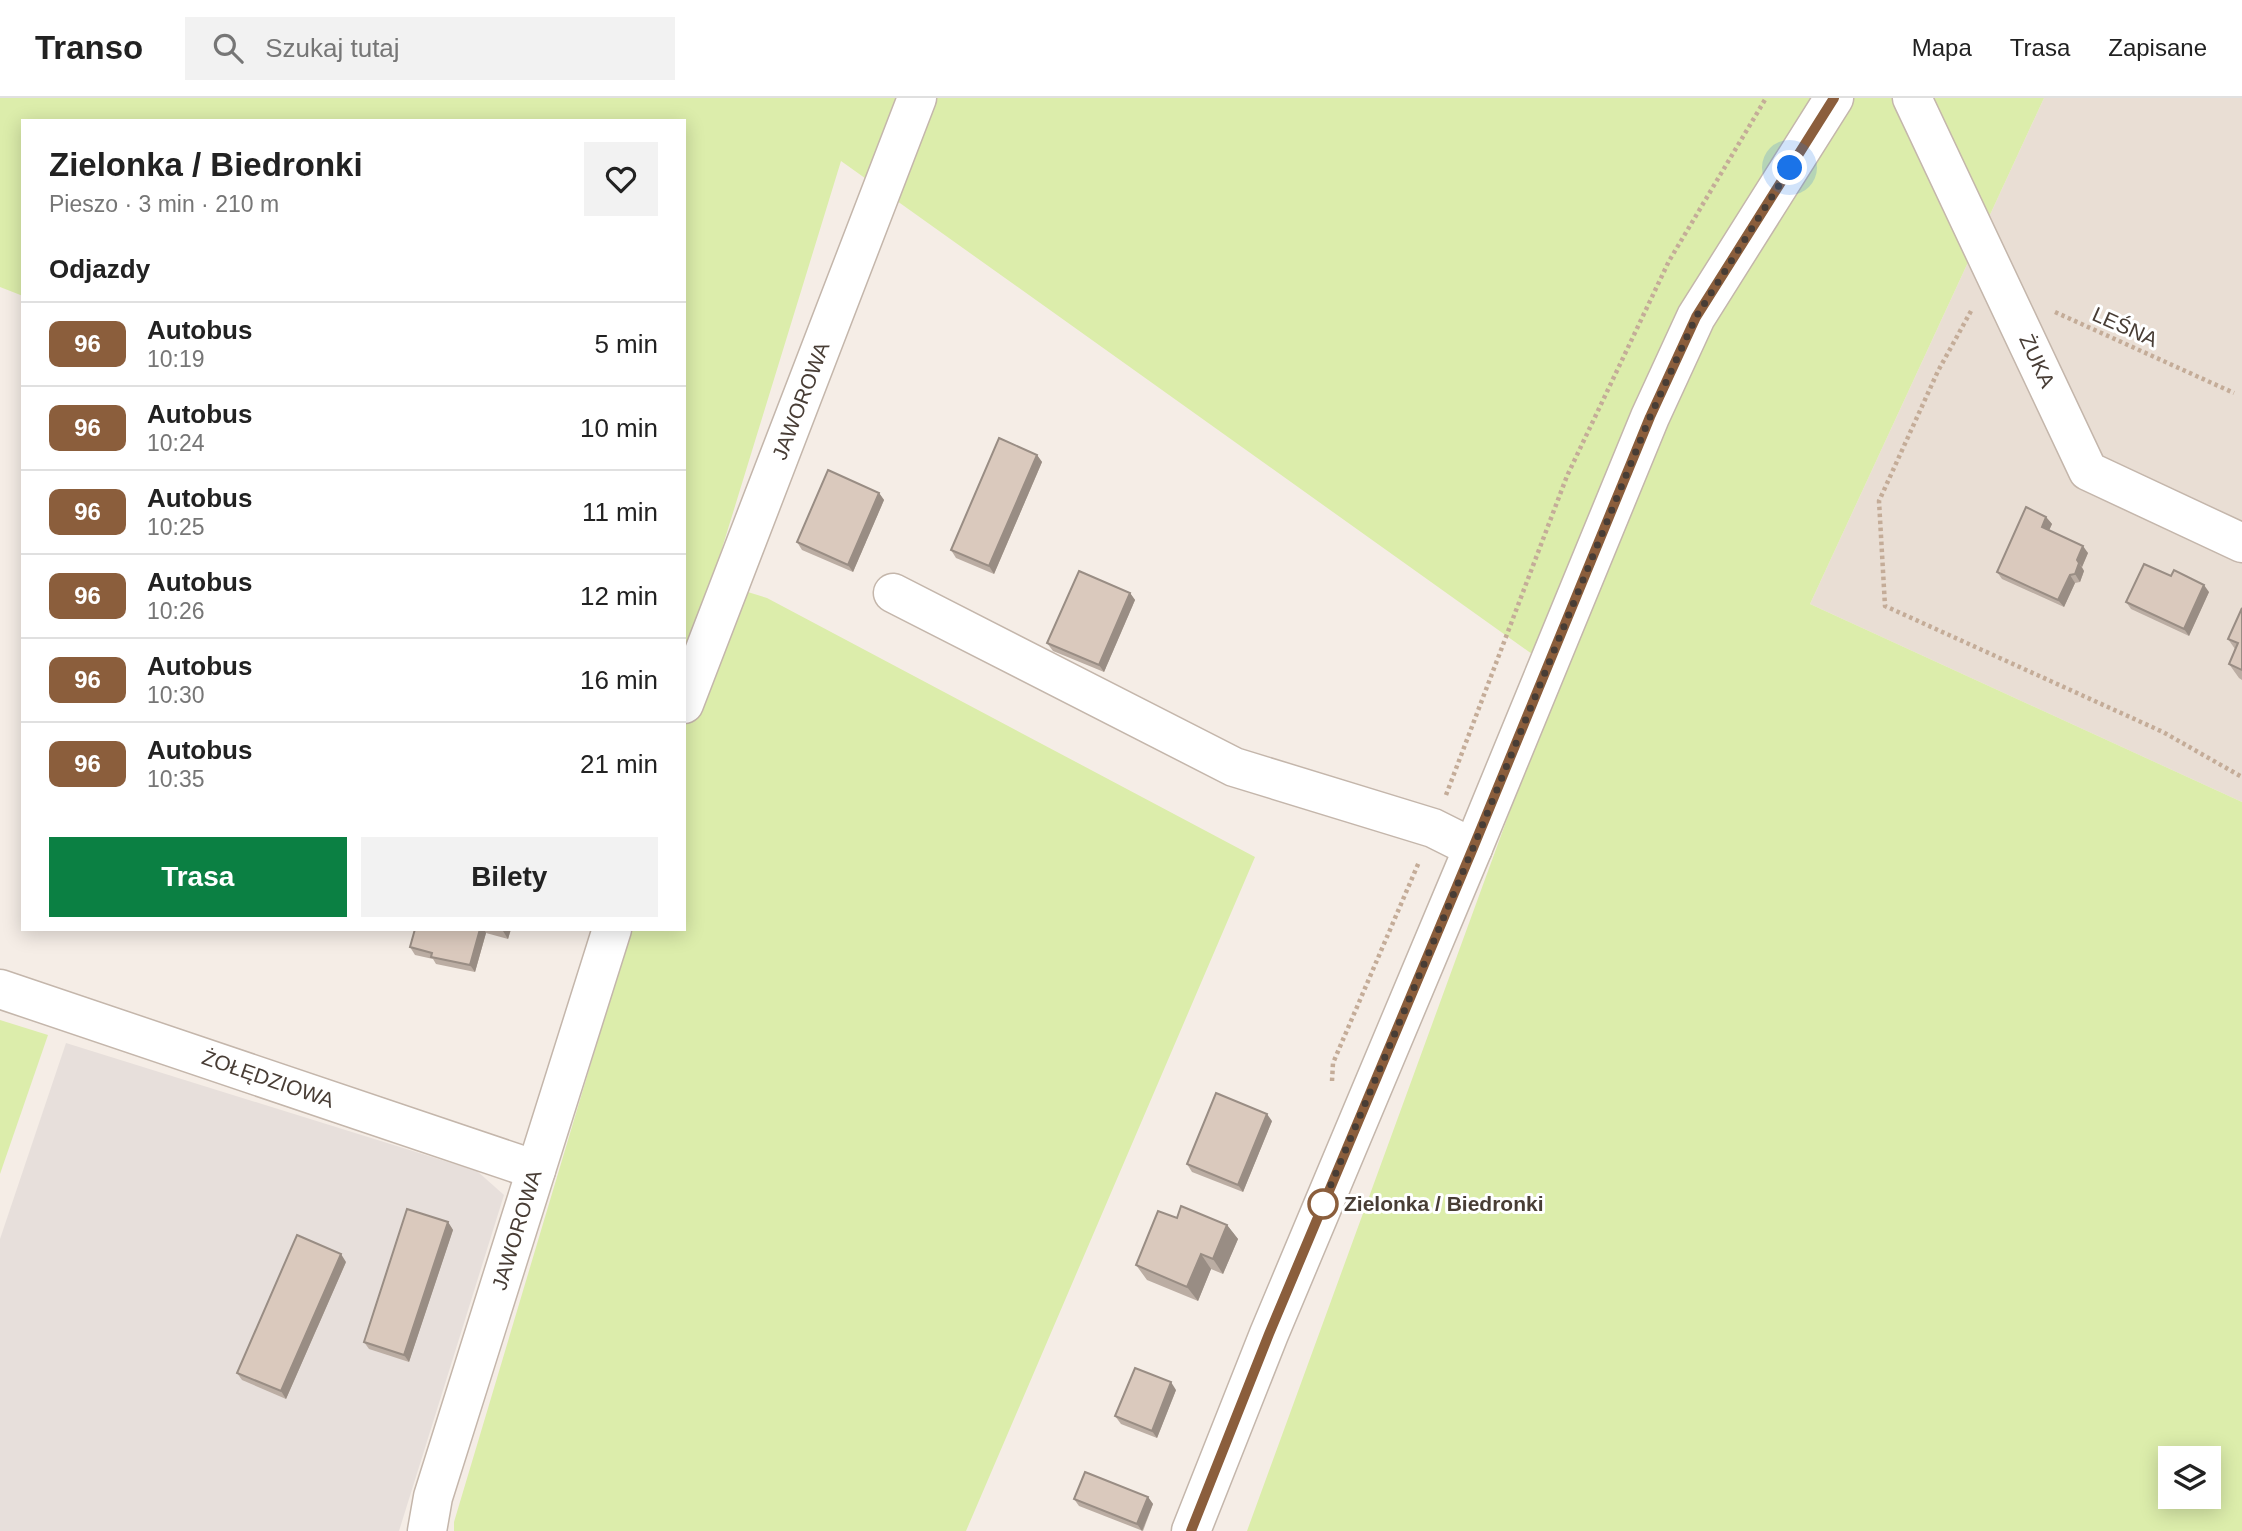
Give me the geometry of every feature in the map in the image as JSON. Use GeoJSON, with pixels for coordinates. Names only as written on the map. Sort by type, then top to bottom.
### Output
{"type":"FeatureCollection","features":[{"type":"Feature","properties":{"kind":"street","name":"JAWOROWA"},"geometry":{"type":"LineString","coordinates":[[686,699],[917,98]]}},
{"type":"Feature","properties":{"kind":"street"},"geometry":{"type":"LineString","coordinates":[[1191,1531],[1269,1334],[1600,537],[1696,317],[1834,98]]}},
{"type":"Feature","properties":{"kind":"street","name":"ŻUKA"},"geometry":{"type":"LineString","coordinates":[[1912,98],[2088,471],[2242,542]]}},
{"type":"Feature","properties":{"kind":"street"},"geometry":{"type":"LineString","coordinates":[[893,593],[1234,767],[1433,828],[1473,848]]}},
{"type":"Feature","properties":{"kind":"street","name":"JAWOROWA"},"geometry":{"type":"LineString","coordinates":[[427,1531],[433,1497],[611,931]]}},
{"type":"Feature","properties":{"kind":"street","name":"ŻOŁĘDZIOWA"},"geometry":{"type":"LineString","coordinates":[[0,989],[536,1170]]}},
{"type":"Feature","properties":{"kind":"path","name":"LEŚNA"},"geometry":{"type":"LineString","coordinates":[[1998,279],[2234,393]]}},
{"type":"Feature","properties":{"kind":"path"},"geometry":{"type":"LineString","coordinates":[[1998,279],[1938,371],[1880,501],[1885,607],[2164,732],[2242,777]]}},
{"type":"Feature","properties":{"kind":"shaded area"},"geometry":{"type":"Polygon","coordinates":[[[2044,98],[2242,98],[2242,802],[1810,604],[2044,98]]]}},
{"type":"Feature","properties":{"kind":"shaded area"},"geometry":{"type":"Polygon","coordinates":[[[66,1043],[477,1171],[504,1195],[399,1531],[0,1531],[0,1239],[66,1043]]]}},
{"type":"Feature","properties":{"kind":"green space"},"geometry":{"type":"Polygon","coordinates":[[[0,98],[2044,98],[1810,604],[2242,802],[2242,1531],[1247,1531],[1560,674],[841,161],[712,581],[767,598],[1255,857],[966,1531],[454,1531],[454,1522],[630,931],[686,931],[686,119],[21,119],[21,295],[0,287],[0,98]]]}},
{"type":"Feature","properties":{"kind":"green space"},"geometry":{"type":"Polygon","coordinates":[[[0,1020],[48,1035],[0,1174],[0,1020]]]}},
{"type":"Feature","properties":{"kind":"building"},"geometry":{"type":"Polygon","coordinates":[[[999,438],[1037,455],[989,566],[951,550],[999,438]]]}},
{"type":"Feature","properties":{"kind":"building"},"geometry":{"type":"Polygon","coordinates":[[[828,470],[879,493],[848,565],[797,542],[828,470]]]}},
{"type":"Feature","properties":{"kind":"building"},"geometry":{"type":"Polygon","coordinates":[[[2026,507],[2046,517],[2042,527],[2083,546],[2075,574],[2070,575],[2058,600],[1997,572],[2026,507]]]}},
{"type":"Feature","properties":{"kind":"building"},"geometry":{"type":"Polygon","coordinates":[[[2144,564],[2171,576],[2174,570],[2204,585],[2184,629],[2126,602],[2144,564]]]}},
{"type":"Feature","properties":{"kind":"building"},"geometry":{"type":"Polygon","coordinates":[[[1079,571],[1130,593],[1099,665],[1047,643],[1079,571]]]}},
{"type":"Feature","properties":{"kind":"building"},"geometry":{"type":"Polygon","coordinates":[[[2242,608],[2242,670],[2229,664],[2238,643],[2228,639],[2242,608]]]}},
{"type":"Feature","properties":{"kind":"building"},"geometry":{"type":"Polygon","coordinates":[[[414,931],[479,931],[470,965],[431,957],[432,953],[410,947],[414,931]]]}},
{"type":"Feature","properties":{"kind":"building"},"geometry":{"type":"Polygon","coordinates":[[[1216,1093],[1267,1114],[1238,1185],[1187,1164],[1216,1093]]]}},
{"type":"Feature","properties":{"kind":"building"},"geometry":{"type":"Polygon","coordinates":[[[1181,1206],[1227,1225],[1213,1259],[1201,1254],[1187,1287],[1136,1265],[1158,1211],[1177,1218],[1181,1206]]]}},
{"type":"Feature","properties":{"kind":"building"},"geometry":{"type":"Polygon","coordinates":[[[407,1209],[448,1222],[404,1355],[364,1342],[407,1209]]]}},
{"type":"Feature","properties":{"kind":"building"},"geometry":{"type":"Polygon","coordinates":[[[297,1235],[341,1254],[281,1391],[237,1373],[297,1235]]]}},
{"type":"Feature","properties":{"kind":"building"},"geometry":{"type":"Polygon","coordinates":[[[1135,1368],[1171,1382],[1152,1431],[1115,1416],[1135,1368]]]}},
{"type":"Feature","properties":{"kind":"building"},"geometry":{"type":"Polygon","coordinates":[[[1085,1472],[1148,1497],[1137,1524],[1074,1499],[1085,1472]]]}},
{"type":"Feature","properties":{"kind":"bus line","name":"96"},"geometry":{"type":"LineString","coordinates":[[1191,1531],[1269,1334],[1650,417],[1696,317],[1834,98]]}},
{"type":"Feature","properties":{"kind":"place","name":"Zielonka / Biedronki"},"geometry":{"type":"Point","coordinates":[1323,1204]}},
{"type":"Feature","properties":{"kind":"route"},"geometry":{"type":"LineString","coordinates":[[1323,1204],[1322,1206],[1650,417],[1696,317],[1790,168]]}}]}
